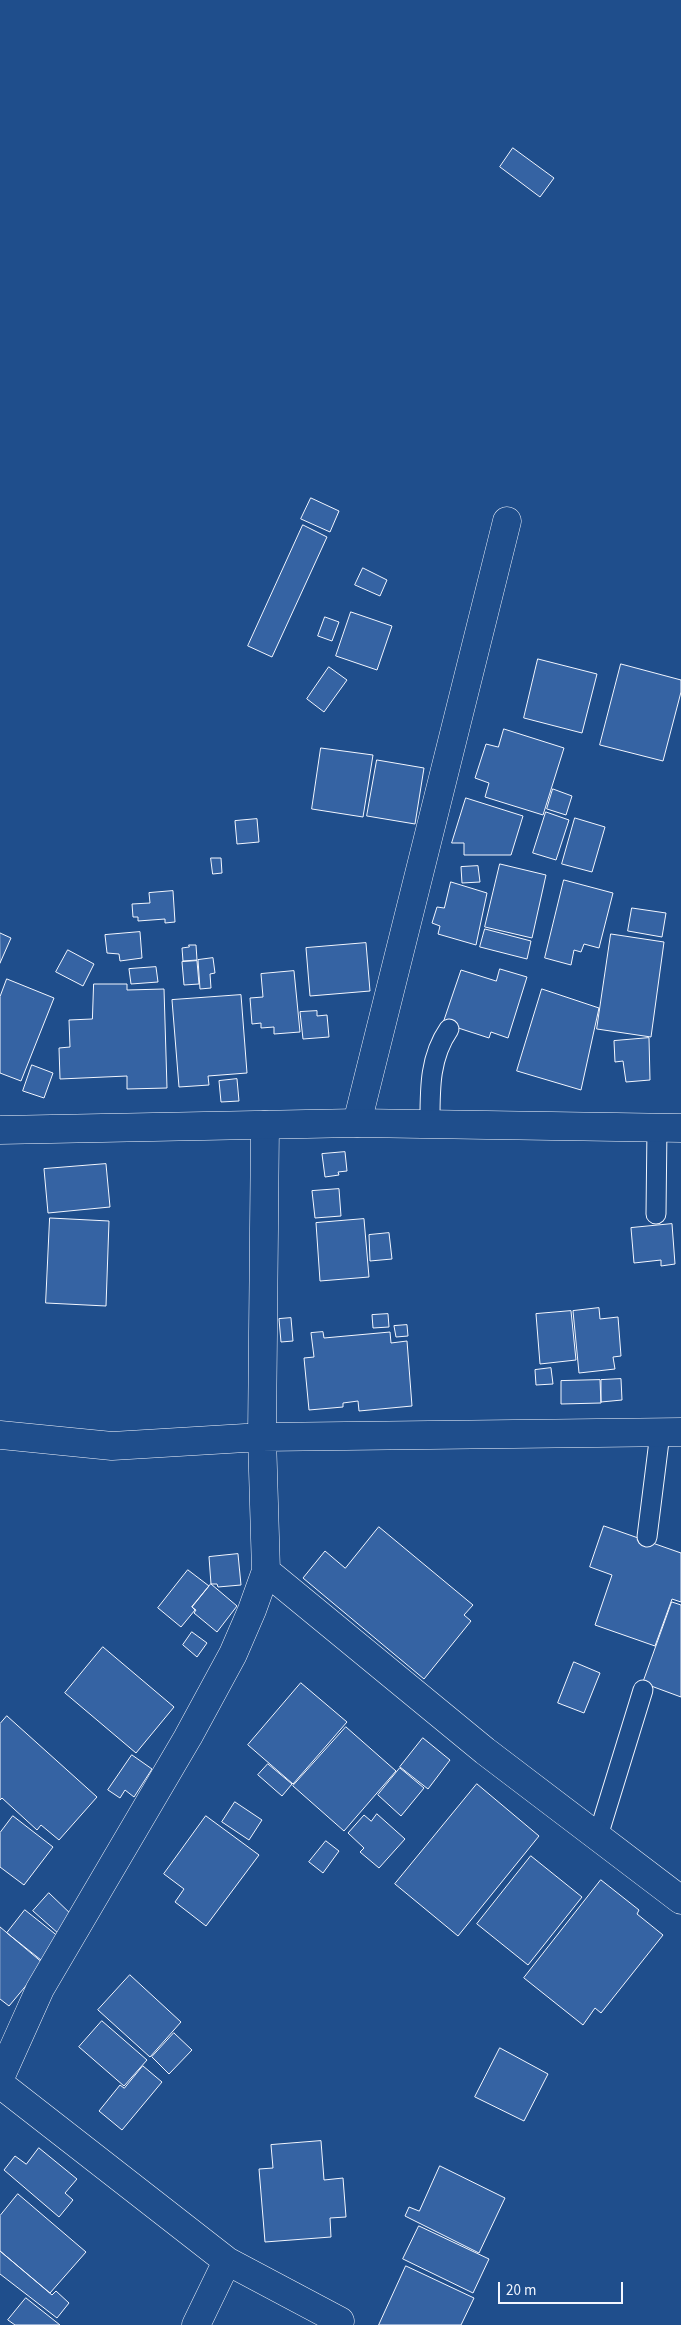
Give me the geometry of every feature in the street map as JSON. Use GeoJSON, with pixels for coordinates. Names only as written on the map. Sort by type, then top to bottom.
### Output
{"type":"FeatureCollection","features":[{"type":"Feature","properties":{"kind":"street"},"geometry":{"type":"LineString","coordinates":[[357,1123],[507,521]]}},
{"type":"Feature","properties":{"kind":"street"},"geometry":{"type":"LineString","coordinates":[[0,1130],[357,1123],[669,1128]]}},
{"type":"Feature","properties":{"kind":"street"},"geometry":{"type":"LineString","coordinates":[[0,2078],[40,1989],[188,1737],[233,1654],[266,1572],[262,1437],[265,1125]]}},
{"type":"Feature","properties":{"kind":"street"},"geometry":{"type":"LineString","coordinates":[[0,1435],[112,1446],[262,1437],[670,1433]]}},
{"type":"Feature","properties":{"kind":"street"},"geometry":{"type":"LineString","coordinates":[[266,1572],[485,1751],[681,1900]]}},
{"type":"Feature","properties":{"kind":"street"},"geometry":{"type":"LineString","coordinates":[[0,2084],[227,2261],[340,2321]]}},
{"type":"Feature","properties":{"kind":"street"},"geometry":{"type":"LineString","coordinates":[[196,2325],[227,2261]]}},
{"type":"Feature","properties":{"kind":"lane"},"geometry":{"type":"LineString","coordinates":[[430,1124],[430,1083],[434,1056],[449,1029]]}},
{"type":"Feature","properties":{"kind":"lane"},"geometry":{"type":"LineString","coordinates":[[656,1214],[669,1128]]}},
{"type":"Feature","properties":{"kind":"lane"},"geometry":{"type":"LineString","coordinates":[[647,1537],[670,1433]]}},
{"type":"Feature","properties":{"kind":"lane"},"geometry":{"type":"LineString","coordinates":[[598,1836],[643,1690]]}},
{"type":"Feature","properties":{"kind":"building"},"geometry":{"type":"Polygon","coordinates":[[[513,148],[554,178],[540,197],[500,167],[513,148]]]}},
{"type":"Feature","properties":{"kind":"building"},"geometry":{"type":"Polygon","coordinates":[[[311,498],[339,511],[330,532],[301,519],[311,498]]]}},
{"type":"Feature","properties":{"kind":"building"},"geometry":{"type":"Polygon","coordinates":[[[303,525],[327,537],[272,657],[248,646],[303,525]]]}},
{"type":"Feature","properties":{"kind":"building"},"geometry":{"type":"Polygon","coordinates":[[[363,568],[387,580],[380,596],[355,585],[363,568]]]}},
{"type":"Feature","properties":{"kind":"building"},"geometry":{"type":"Polygon","coordinates":[[[351,612],[392,626],[377,670],[336,656],[351,612]]]}},
{"type":"Feature","properties":{"kind":"building"},"geometry":{"type":"Polygon","coordinates":[[[325,617],[339,622],[332,641],[318,636],[325,617]]]}},
{"type":"Feature","properties":{"kind":"building"},"geometry":{"type":"Polygon","coordinates":[[[538,659],[597,674],[582,733],[524,718],[538,659]]]}},
{"type":"Feature","properties":{"kind":"building"},"geometry":{"type":"Polygon","coordinates":[[[621,664],[681,680],[681,692],[663,761],[600,745],[621,664]]]}},
{"type":"Feature","properties":{"kind":"building"},"geometry":{"type":"Polygon","coordinates":[[[329,667],[347,680],[324,712],[307,699],[329,667]]]}},
{"type":"Feature","properties":{"kind":"building"},"geometry":{"type":"Polygon","coordinates":[[[504,729],[564,748],[543,815],[485,797],[489,783],[475,778],[486,744],[498,747],[504,729]]]}},
{"type":"Feature","properties":{"kind":"building"},"geometry":{"type":"Polygon","coordinates":[[[321,748],[373,755],[363,817],[312,809],[321,748]]]}},
{"type":"Feature","properties":{"kind":"building"},"geometry":{"type":"Polygon","coordinates":[[[377,760],[424,768],[415,824],[367,816],[377,760]]]}},
{"type":"Feature","properties":{"kind":"building"},"geometry":{"type":"Polygon","coordinates":[[[553,789],[572,796],[566,815],[547,809],[553,789]]]}},
{"type":"Feature","properties":{"kind":"building"},"geometry":{"type":"Polygon","coordinates":[[[466,798],[523,816],[511,855],[464,855],[464,843],[452,843],[466,798]]]}},
{"type":"Feature","properties":{"kind":"building"},"geometry":{"type":"Polygon","coordinates":[[[546,812],[569,820],[556,860],[533,853],[546,812]]]}},
{"type":"Feature","properties":{"kind":"building"},"geometry":{"type":"Polygon","coordinates":[[[575,818],[605,827],[592,872],[562,864],[575,818]]]}},
{"type":"Feature","properties":{"kind":"building"},"geometry":{"type":"Polygon","coordinates":[[[257,819],[259,842],[237,844],[235,821],[257,819]]]}},
{"type":"Feature","properties":{"kind":"building"},"geometry":{"type":"Polygon","coordinates":[[[211,858],[221,858],[222,873],[213,874],[211,858]]]}},
{"type":"Feature","properties":{"kind":"building"},"geometry":{"type":"Polygon","coordinates":[[[500,864],[546,875],[532,938],[485,927],[500,864]]]}},
{"type":"Feature","properties":{"kind":"building"},"geometry":{"type":"Polygon","coordinates":[[[478,866],[480,882],[462,883],[461,867],[478,866]]]}},
{"type":"Feature","properties":{"kind":"building"},"geometry":{"type":"Polygon","coordinates":[[[564,880],[613,893],[599,948],[584,944],[581,952],[574,950],[571,965],[545,958],[564,880]]]}},
{"type":"Feature","properties":{"kind":"building"},"geometry":{"type":"Polygon","coordinates":[[[451,882],[487,893],[476,945],[438,934],[440,926],[432,923],[437,907],[444,908],[451,882]]]}},
{"type":"Feature","properties":{"kind":"building"},"geometry":{"type":"Polygon","coordinates":[[[173,891],[175,922],[165,923],[165,919],[138,921],[138,917],[133,917],[132,904],[150,903],[149,893],[173,891]]]}},
{"type":"Feature","properties":{"kind":"building"},"geometry":{"type":"Polygon","coordinates":[[[632,908],[666,913],[662,937],[628,931],[632,908]]]}},
{"type":"Feature","properties":{"kind":"building"},"geometry":{"type":"Polygon","coordinates":[[[485,929],[531,941],[527,959],[480,947],[485,929]]]}},
{"type":"Feature","properties":{"kind":"building"},"geometry":{"type":"Polygon","coordinates":[[[140,932],[142,958],[120,961],[119,954],[107,953],[105,935],[140,932]]]}},
{"type":"Feature","properties":{"kind":"building"},"geometry":{"type":"Polygon","coordinates":[[[0,933],[11,938],[0,963],[0,933]]]}},
{"type":"Feature","properties":{"kind":"building"},"geometry":{"type":"Polygon","coordinates":[[[611,934],[664,942],[651,1037],[597,1029],[611,934]]]}},
{"type":"Feature","properties":{"kind":"building"},"geometry":{"type":"Polygon","coordinates":[[[366,943],[370,991],[310,996],[306,948],[366,943]]]}},
{"type":"Feature","properties":{"kind":"building"},"geometry":{"type":"Polygon","coordinates":[[[189,945],[196,945],[197,960],[183,961],[182,948],[189,947],[189,945]]]}},
{"type":"Feature","properties":{"kind":"building"},"geometry":{"type":"Polygon","coordinates":[[[68,950],[94,964],[83,986],[56,972],[68,950]]]}},
{"type":"Feature","properties":{"kind":"building"},"geometry":{"type":"Polygon","coordinates":[[[213,958],[215,973],[210,974],[211,988],[200,989],[198,960],[213,958]]]}},
{"type":"Feature","properties":{"kind":"building"},"geometry":{"type":"Polygon","coordinates":[[[197,961],[199,984],[184,985],[182,962],[197,961]]]}},
{"type":"Feature","properties":{"kind":"building"},"geometry":{"type":"Polygon","coordinates":[[[156,967],[158,982],[131,984],[129,969],[156,967]]]}},
{"type":"Feature","properties":{"kind":"building"},"geometry":{"type":"Polygon","coordinates":[[[500,969],[527,977],[508,1038],[491,1032],[489,1038],[443,1023],[461,970],[496,981],[500,969]]]}},
{"type":"Feature","properties":{"kind":"building"},"geometry":{"type":"Polygon","coordinates":[[[294,971],[300,1032],[274,1034],[274,1027],[261,1028],[261,1023],[252,1024],[250,998],[263,997],[261,974],[294,971]]]}},
{"type":"Feature","properties":{"kind":"building"},"geometry":{"type":"Polygon","coordinates":[[[7,979],[54,998],[21,1081],[0,1073],[0,997],[7,979]]]}},
{"type":"Feature","properties":{"kind":"building"},"geometry":{"type":"Polygon","coordinates":[[[94,984],[127,984],[127,990],[164,989],[167,1088],[127,1089],[127,1076],[60,1079],[59,1048],[70,1047],[69,1020],[92,1019],[94,984]]]}},
{"type":"Feature","properties":{"kind":"building"},"geometry":{"type":"Polygon","coordinates":[[[542,989],[599,1008],[581,1090],[517,1071],[542,989]]]}},
{"type":"Feature","properties":{"kind":"building"},"geometry":{"type":"Polygon","coordinates":[[[241,995],[247,1073],[208,1076],[209,1085],[179,1087],[172,1000],[241,995]]]}},
{"type":"Feature","properties":{"kind":"building"},"geometry":{"type":"Polygon","coordinates":[[[317,1011],[317,1016],[327,1015],[329,1037],[303,1039],[300,1012],[317,1011]]]}},
{"type":"Feature","properties":{"kind":"building"},"geometry":{"type":"Polygon","coordinates":[[[649,1038],[650,1080],[626,1082],[623,1061],[615,1062],[614,1041],[649,1038]]]}},
{"type":"Feature","properties":{"kind":"building"},"geometry":{"type":"Polygon","coordinates":[[[32,1065],[53,1073],[44,1098],[23,1091],[32,1065]]]}},
{"type":"Feature","properties":{"kind":"building"},"geometry":{"type":"Polygon","coordinates":[[[237,1079],[239,1101],[221,1102],[219,1081],[237,1079]]]}},
{"type":"Feature","properties":{"kind":"building"},"geometry":{"type":"Polygon","coordinates":[[[345,1152],[347,1171],[338,1172],[339,1175],[325,1177],[322,1154],[345,1152]]]}},
{"type":"Feature","properties":{"kind":"building"},"geometry":{"type":"Polygon","coordinates":[[[106,1164],[110,1207],[48,1213],[44,1169],[106,1164]]]}},
{"type":"Feature","properties":{"kind":"building"},"geometry":{"type":"Polygon","coordinates":[[[339,1189],[341,1216],[315,1218],[312,1191],[339,1189]]]}},
{"type":"Feature","properties":{"kind":"building"},"geometry":{"type":"Polygon","coordinates":[[[50,1218],[109,1221],[106,1306],[46,1303],[50,1218]]]}},
{"type":"Feature","properties":{"kind":"building"},"geometry":{"type":"Polygon","coordinates":[[[364,1219],[369,1277],[320,1281],[316,1223],[364,1219]]]}},
{"type":"Feature","properties":{"kind":"building"},"geometry":{"type":"Polygon","coordinates":[[[672,1224],[675,1264],[661,1266],[661,1260],[634,1263],[631,1228],[672,1224]]]}},
{"type":"Feature","properties":{"kind":"building"},"geometry":{"type":"Polygon","coordinates":[[[389,1233],[392,1259],[370,1261],[369,1235],[389,1233]]]}},
{"type":"Feature","properties":{"kind":"building"},"geometry":{"type":"Polygon","coordinates":[[[599,1308],[600,1319],[618,1317],[621,1356],[613,1357],[615,1369],[579,1373],[573,1311],[599,1308]]]}},
{"type":"Feature","properties":{"kind":"building"},"geometry":{"type":"Polygon","coordinates":[[[571,1311],[576,1360],[540,1364],[536,1314],[571,1311]]]}},
{"type":"Feature","properties":{"kind":"building"},"geometry":{"type":"Polygon","coordinates":[[[388,1314],[389,1327],[373,1328],[372,1315],[388,1314]]]}},
{"type":"Feature","properties":{"kind":"building"},"geometry":{"type":"Polygon","coordinates":[[[291,1318],[293,1341],[281,1342],[279,1319],[291,1318]]]}},
{"type":"Feature","properties":{"kind":"building"},"geometry":{"type":"Polygon","coordinates":[[[407,1325],[408,1336],[396,1337],[394,1326],[407,1325]]]}},
{"type":"Feature","properties":{"kind":"building"},"geometry":{"type":"Polygon","coordinates":[[[323,1332],[324,1338],[390,1332],[391,1343],[407,1341],[412,1406],[359,1411],[358,1401],[343,1403],[343,1407],[309,1410],[304,1358],[314,1357],[311,1333],[323,1332]]]}},
{"type":"Feature","properties":{"kind":"building"},"geometry":{"type":"Polygon","coordinates":[[[551,1368],[553,1384],[536,1385],[535,1370],[551,1368]]]}},
{"type":"Feature","properties":{"kind":"building"},"geometry":{"type":"Polygon","coordinates":[[[621,1379],[622,1400],[601,1402],[601,1380],[621,1379]]]}},
{"type":"Feature","properties":{"kind":"building"},"geometry":{"type":"Polygon","coordinates":[[[600,1380],[601,1403],[561,1404],[561,1381],[600,1380]]]}},
{"type":"Feature","properties":{"kind":"building"},"geometry":{"type":"Polygon","coordinates":[[[604,1526],[681,1553],[681,1602],[672,1599],[655,1646],[595,1625],[612,1575],[590,1567],[604,1526]]]}},
{"type":"Feature","properties":{"kind":"building"},"geometry":{"type":"Polygon","coordinates":[[[379,1527],[473,1605],[464,1615],[471,1621],[424,1679],[303,1578],[325,1551],[345,1568],[379,1527]]]}},
{"type":"Feature","properties":{"kind":"building"},"geometry":{"type":"Polygon","coordinates":[[[238,1554],[241,1585],[218,1587],[217,1584],[211,1584],[209,1557],[238,1554]]]}},
{"type":"Feature","properties":{"kind":"building"},"geometry":{"type":"Polygon","coordinates":[[[188,1570],[209,1586],[192,1607],[195,1610],[181,1627],[158,1608],[188,1570]]]}},
{"type":"Feature","properties":{"kind":"building"},"geometry":{"type":"Polygon","coordinates":[[[211,1584],[237,1606],[217,1632],[194,1613],[196,1610],[192,1607],[211,1584]]]}},
{"type":"Feature","properties":{"kind":"building"},"geometry":{"type":"Polygon","coordinates":[[[672,1602],[681,1605],[681,1697],[643,1683],[672,1602]]]}},
{"type":"Feature","properties":{"kind":"building"},"geometry":{"type":"Polygon","coordinates":[[[192,1632],[207,1643],[197,1657],[183,1645],[192,1632]]]}},
{"type":"Feature","properties":{"kind":"building"},"geometry":{"type":"Polygon","coordinates":[[[103,1647],[174,1707],[136,1753],[65,1693],[103,1647]]]}},
{"type":"Feature","properties":{"kind":"building"},"geometry":{"type":"Polygon","coordinates":[[[574,1662],[600,1673],[584,1713],[558,1703],[574,1662]]]}},
{"type":"Feature","properties":{"kind":"building"},"geometry":{"type":"Polygon","coordinates":[[[301,1683],[347,1722],[293,1784],[248,1745],[301,1683]]]}},
{"type":"Feature","properties":{"kind":"building"},"geometry":{"type":"Polygon","coordinates":[[[7,1716],[97,1797],[59,1840],[41,1825],[37,1830],[2,1798],[0,1800],[0,1724],[7,1716]]]}},
{"type":"Feature","properties":{"kind":"building"},"geometry":{"type":"Polygon","coordinates":[[[346,1727],[396,1771],[344,1831],[293,1786],[346,1727]]]}},
{"type":"Feature","properties":{"kind":"building"},"geometry":{"type":"Polygon","coordinates":[[[423,1738],[450,1760],[428,1789],[400,1767],[423,1738]]]}},
{"type":"Feature","properties":{"kind":"building"},"geometry":{"type":"Polygon","coordinates":[[[132,1755],[152,1769],[134,1797],[125,1790],[120,1798],[108,1790],[132,1755]]]}},
{"type":"Feature","properties":{"kind":"building"},"geometry":{"type":"Polygon","coordinates":[[[268,1764],[292,1784],[282,1796],[258,1775],[268,1764]]]}},
{"type":"Feature","properties":{"kind":"building"},"geometry":{"type":"Polygon","coordinates":[[[400,1768],[424,1788],[401,1816],[378,1795],[400,1768]]]}},
{"type":"Feature","properties":{"kind":"building"},"geometry":{"type":"Polygon","coordinates":[[[477,1784],[539,1836],[458,1936],[395,1884],[477,1784]]]}},
{"type":"Feature","properties":{"kind":"building"},"geometry":{"type":"Polygon","coordinates":[[[235,1802],[262,1820],[249,1840],[222,1822],[235,1802]]]}},
{"type":"Feature","properties":{"kind":"building"},"geometry":{"type":"Polygon","coordinates":[[[377,1814],[405,1839],[379,1868],[360,1852],[364,1848],[348,1833],[364,1815],[371,1821],[377,1814]]]}},
{"type":"Feature","properties":{"kind":"building"},"geometry":{"type":"Polygon","coordinates":[[[13,1816],[53,1847],[24,1885],[0,1867],[0,1833],[13,1816]]]}},
{"type":"Feature","properties":{"kind":"building"},"geometry":{"type":"Polygon","coordinates":[[[206,1816],[259,1855],[206,1926],[175,1902],[184,1889],[164,1874],[206,1816]]]}},
{"type":"Feature","properties":{"kind":"building"},"geometry":{"type":"Polygon","coordinates":[[[326,1841],[339,1851],[323,1873],[309,1862],[326,1841]]]}},
{"type":"Feature","properties":{"kind":"building"},"geometry":{"type":"Polygon","coordinates":[[[531,1856],[582,1897],[528,1965],[477,1924],[531,1856]]]}},
{"type":"Feature","properties":{"kind":"building"},"geometry":{"type":"Polygon","coordinates":[[[601,1880],[639,1910],[637,1914],[663,1935],[601,2013],[595,2008],[583,2025],[524,1978],[601,1880]]]}},
{"type":"Feature","properties":{"kind":"building"},"geometry":{"type":"Polygon","coordinates":[[[49,1893],[74,1917],[59,1934],[33,1911],[49,1893]]]}},
{"type":"Feature","properties":{"kind":"building"},"geometry":{"type":"Polygon","coordinates":[[[25,1910],[59,1937],[41,1960],[7,1933],[25,1910]]]}},
{"type":"Feature","properties":{"kind":"building"},"geometry":{"type":"Polygon","coordinates":[[[0,1927],[44,1964],[9,2006],[0,1999],[0,1927]]]}},
{"type":"Feature","properties":{"kind":"building"},"geometry":{"type":"Polygon","coordinates":[[[130,1975],[181,2022],[150,2057],[98,2010],[130,1975]]]}},
{"type":"Feature","properties":{"kind":"building"},"geometry":{"type":"Polygon","coordinates":[[[102,2021],[147,2060],[124,2086],[79,2047],[102,2021]]]}},
{"type":"Feature","properties":{"kind":"building"},"geometry":{"type":"Polygon","coordinates":[[[174,2033],[192,2050],[169,2074],[152,2057],[174,2033]]]}},
{"type":"Feature","properties":{"kind":"building"},"geometry":{"type":"Polygon","coordinates":[[[500,2048],[548,2074],[524,2121],[475,2097],[500,2048]]]}},
{"type":"Feature","properties":{"kind":"building"},"geometry":{"type":"Polygon","coordinates":[[[143,2066],[162,2082],[122,2130],[99,2111],[120,2085],[124,2088],[143,2066]]]}},
{"type":"Feature","properties":{"kind":"building"},"geometry":{"type":"Polygon","coordinates":[[[321,2141],[324,2180],[343,2178],[346,2217],[330,2218],[331,2237],[265,2242],[259,2169],[273,2168],[271,2145],[321,2141]]]}},
{"type":"Feature","properties":{"kind":"building"},"geometry":{"type":"Polygon","coordinates":[[[39,2148],[77,2179],[65,2193],[73,2200],[59,2217],[4,2170],[15,2156],[26,2164],[39,2148]]]}},
{"type":"Feature","properties":{"kind":"building"},"geometry":{"type":"Polygon","coordinates":[[[440,2166],[505,2198],[479,2253],[405,2216],[409,2207],[419,2211],[440,2166]]]}},
{"type":"Feature","properties":{"kind":"building"},"geometry":{"type":"Polygon","coordinates":[[[18,2194],[86,2252],[50,2293],[0,2251],[0,2216],[18,2194]]]}},
{"type":"Feature","properties":{"kind":"building"},"geometry":{"type":"Polygon","coordinates":[[[419,2226],[489,2259],[473,2293],[403,2259],[419,2226]]]}},
{"type":"Feature","properties":{"kind":"building"},"geometry":{"type":"Polygon","coordinates":[[[0,2251],[52,2295],[56,2291],[69,2303],[57,2318],[0,2274],[0,2251]]]}},
{"type":"Feature","properties":{"kind":"building"},"geometry":{"type":"Polygon","coordinates":[[[406,2266],[474,2298],[461,2325],[379,2325],[406,2266]]]}},
{"type":"Feature","properties":{"kind":"building"},"geometry":{"type":"Polygon","coordinates":[[[26,2298],[60,2325],[15,2325],[8,2320],[26,2298]]]}}]}
